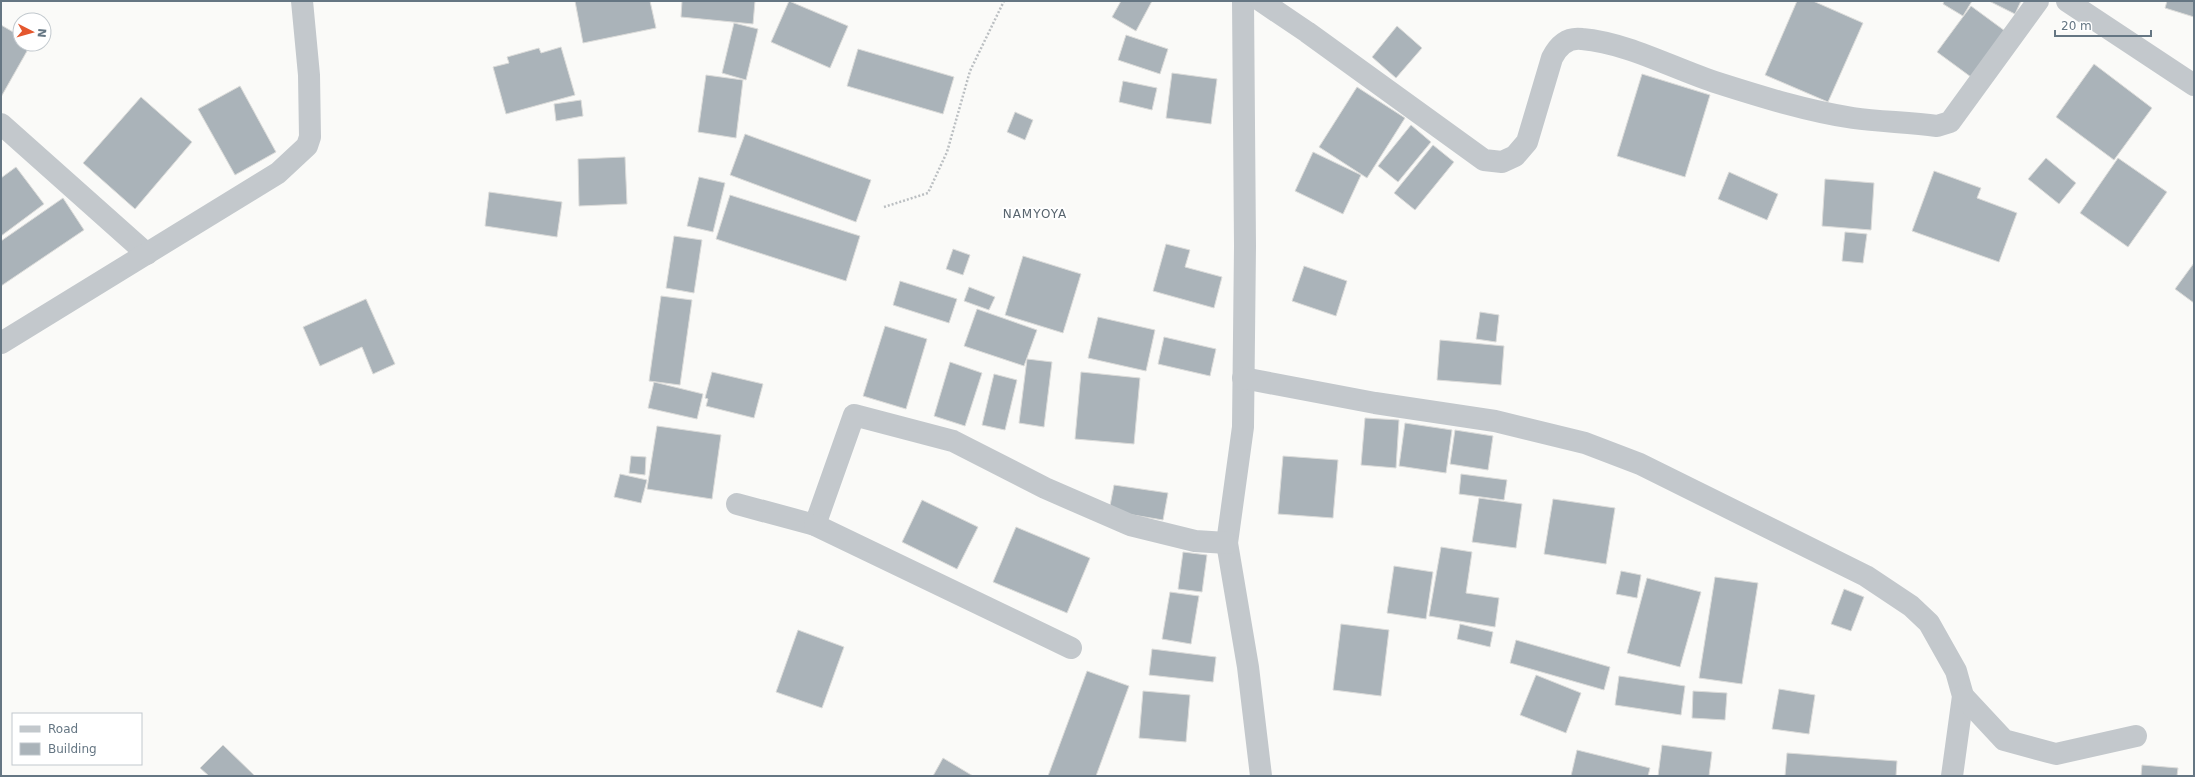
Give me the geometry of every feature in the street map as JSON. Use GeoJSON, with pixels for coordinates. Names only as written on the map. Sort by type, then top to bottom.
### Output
{"type":"FeatureCollection","features":[{"type":"Feature","properties":{"kind":"street"},"geometry":{"type":"LineString","coordinates":[[1,343],[278,173],[307,146],[310,137],[310,98],[302,1]]}},
{"type":"Feature","properties":{"kind":"street"},"geometry":{"type":"LineString","coordinates":[[1243,1],[1242,427],[1227,543],[1248,667],[1261,776]]}},
{"type":"Feature","properties":{"kind":"street"},"geometry":{"type":"LineString","coordinates":[[1261,1],[1308,32],[1484,160],[1502,162],[1515,156],[1527,142],[1552,58],[1558,47],[1566,41],[1581,38],[1608,43],[1716,83],[1790,105],[1853,118],[1937,126],[1950,122],[2038,1]]}},
{"type":"Feature","properties":{"kind":"street"},"geometry":{"type":"LineString","coordinates":[[2067,1],[2194,85]]}},
{"type":"Feature","properties":{"kind":"street"},"geometry":{"type":"LineString","coordinates":[[1,124],[147,254]]}},
{"type":"Feature","properties":{"kind":"street"},"geometry":{"type":"LineString","coordinates":[[1243,378],[1375,403],[1495,421],[1585,443],[1640,464],[1866,576],[1911,606],[1933,630],[1956,671],[1963,696],[1952,776]]}},
{"type":"Feature","properties":{"kind":"street"},"geometry":{"type":"LineString","coordinates":[[815,525],[854,416],[953,441],[1045,488],[1130,525],[1195,541],[1227,543]]}},
{"type":"Feature","properties":{"kind":"street"},"geometry":{"type":"LineString","coordinates":[[737,504],[815,525],[1072,648]]}},
{"type":"Feature","properties":{"kind":"street"},"geometry":{"type":"LineString","coordinates":[[1963,696],[2004,740],[2056,754],[2136,736]]}},
{"type":"Feature","properties":{"kind":"path"},"geometry":{"type":"LineString","coordinates":[[884,207],[928,193],[947,152],[970,71],[1004,1]]}},
{"type":"Feature","properties":{"kind":"building"},"geometry":{"type":"Polygon","coordinates":[[[575,1],[650,1],[656,28],[583,43],[575,1]]]}},
{"type":"Feature","properties":{"kind":"building"},"geometry":{"type":"Polygon","coordinates":[[[682,1],[755,1],[753,24],[681,17],[682,1]]]}},
{"type":"Feature","properties":{"kind":"building"},"geometry":{"type":"Polygon","coordinates":[[[789,1],[848,26],[830,68],[771,42],[789,1]]]}},
{"type":"Feature","properties":{"kind":"building"},"geometry":{"type":"Polygon","coordinates":[[[1121,1],[1152,1],[1136,31],[1112,17],[1121,1]]]}},
{"type":"Feature","properties":{"kind":"building"},"geometry":{"type":"Polygon","coordinates":[[[1797,1],[1813,1],[1863,23],[1828,102],[1765,75],[1797,1]]]}},
{"type":"Feature","properties":{"kind":"building"},"geometry":{"type":"Polygon","coordinates":[[[1944,1],[1972,1],[1963,16],[1943,4],[1944,1]]]}},
{"type":"Feature","properties":{"kind":"building"},"geometry":{"type":"Polygon","coordinates":[[[1989,1],[2021,1],[2015,14],[1989,1]]]}},
{"type":"Feature","properties":{"kind":"building"},"geometry":{"type":"Polygon","coordinates":[[[2167,1],[2194,1],[2194,17],[2165,8],[2167,1]]]}},
{"type":"Feature","properties":{"kind":"building"},"geometry":{"type":"Polygon","coordinates":[[[1971,6],[2005,31],[1971,77],[1937,52],[1971,6]]]}},
{"type":"Feature","properties":{"kind":"building"},"geometry":{"type":"Polygon","coordinates":[[[734,23],[758,29],[746,80],[722,73],[734,23]]]}},
{"type":"Feature","properties":{"kind":"building"},"geometry":{"type":"Polygon","coordinates":[[[1,25],[12,31],[12,52],[26,52],[1,97],[1,25]]]}},
{"type":"Feature","properties":{"kind":"building"},"geometry":{"type":"Polygon","coordinates":[[[1397,26],[1422,48],[1396,78],[1372,57],[1397,26]]]}},
{"type":"Feature","properties":{"kind":"building"},"geometry":{"type":"Polygon","coordinates":[[[1126,35],[1168,49],[1160,74],[1118,60],[1126,35]]]}},
{"type":"Feature","properties":{"kind":"building"},"geometry":{"type":"Polygon","coordinates":[[[561,47],[575,95],[506,114],[493,67],[509,63],[507,57],[539,48],[541,53],[561,47]]]}},
{"type":"Feature","properties":{"kind":"building"},"geometry":{"type":"Polygon","coordinates":[[[858,49],[954,77],[943,114],[847,86],[858,49]]]}},
{"type":"Feature","properties":{"kind":"building"},"geometry":{"type":"Polygon","coordinates":[[[2094,64],[2152,108],[2114,160],[2056,117],[2094,64]]]}},
{"type":"Feature","properties":{"kind":"building"},"geometry":{"type":"Polygon","coordinates":[[[1172,73],[1217,79],[1211,124],[1166,118],[1172,73]]]}},
{"type":"Feature","properties":{"kind":"building"},"geometry":{"type":"Polygon","coordinates":[[[1642,74],[1710,95],[1685,177],[1617,156],[1642,74]]]}},
{"type":"Feature","properties":{"kind":"building"},"geometry":{"type":"Polygon","coordinates":[[[706,75],[743,80],[736,138],[698,132],[706,75]]]}},
{"type":"Feature","properties":{"kind":"building"},"geometry":{"type":"Polygon","coordinates":[[[1123,81],[1157,88],[1152,110],[1119,102],[1123,81]]]}},
{"type":"Feature","properties":{"kind":"building"},"geometry":{"type":"Polygon","coordinates":[[[240,86],[276,152],[235,175],[198,109],[240,86]]]}},
{"type":"Feature","properties":{"kind":"building"},"geometry":{"type":"Polygon","coordinates":[[[1357,87],[1405,118],[1367,178],[1319,147],[1357,87]]]}},
{"type":"Feature","properties":{"kind":"building"},"geometry":{"type":"Polygon","coordinates":[[[141,97],[192,142],[135,209],[83,163],[141,97]]]}},
{"type":"Feature","properties":{"kind":"building"},"geometry":{"type":"Polygon","coordinates":[[[581,100],[583,116],[556,121],[554,104],[581,100]]]}},
{"type":"Feature","properties":{"kind":"building"},"geometry":{"type":"Polygon","coordinates":[[[1015,112],[1033,120],[1025,140],[1007,132],[1015,112]]]}},
{"type":"Feature","properties":{"kind":"building"},"geometry":{"type":"Polygon","coordinates":[[[1411,125],[1431,142],[1398,182],[1378,166],[1411,125]]]}},
{"type":"Feature","properties":{"kind":"building"},"geometry":{"type":"Polygon","coordinates":[[[745,134],[871,180],[856,222],[730,175],[745,134]]]}},
{"type":"Feature","properties":{"kind":"building"},"geometry":{"type":"Polygon","coordinates":[[[1433,145],[1454,162],[1415,210],[1394,193],[1433,145]]]}},
{"type":"Feature","properties":{"kind":"building"},"geometry":{"type":"Polygon","coordinates":[[[1313,152],[1361,175],[1343,214],[1295,191],[1313,152]]]}},
{"type":"Feature","properties":{"kind":"building"},"geometry":{"type":"Polygon","coordinates":[[[625,157],[627,204],[579,206],[578,159],[625,157]]]}},
{"type":"Feature","properties":{"kind":"building"},"geometry":{"type":"Polygon","coordinates":[[[2046,158],[2076,183],[2059,204],[2028,179],[2046,158]]]}},
{"type":"Feature","properties":{"kind":"building"},"geometry":{"type":"Polygon","coordinates":[[[2118,158],[2167,192],[2128,247],[2080,213],[2118,158]]]}},
{"type":"Feature","properties":{"kind":"building"},"geometry":{"type":"Polygon","coordinates":[[[16,167],[44,204],[1,236],[1,178],[16,167]]]}},
{"type":"Feature","properties":{"kind":"building"},"geometry":{"type":"Polygon","coordinates":[[[1934,171],[1981,188],[1977,198],[2017,213],[1999,262],[1912,231],[1934,171]]]}},
{"type":"Feature","properties":{"kind":"building"},"geometry":{"type":"Polygon","coordinates":[[[1729,172],[1778,194],[1767,220],[1718,199],[1729,172]]]}},
{"type":"Feature","properties":{"kind":"building"},"geometry":{"type":"Polygon","coordinates":[[[699,177],[725,183],[713,232],[687,226],[699,177]]]}},
{"type":"Feature","properties":{"kind":"building"},"geometry":{"type":"Polygon","coordinates":[[[1825,179],[1874,183],[1871,230],[1822,226],[1825,179]]]}},
{"type":"Feature","properties":{"kind":"building"},"geometry":{"type":"Polygon","coordinates":[[[489,192],[562,202],[557,237],[485,226],[489,192]]]}},
{"type":"Feature","properties":{"kind":"building"},"geometry":{"type":"Polygon","coordinates":[[[730,195],[860,236],[846,281],[716,239],[730,195]]]}},
{"type":"Feature","properties":{"kind":"building"},"geometry":{"type":"Polygon","coordinates":[[[63,198],[84,230],[1,286],[1,241],[63,198]]]}},
{"type":"Feature","properties":{"kind":"building"},"geometry":{"type":"Polygon","coordinates":[[[1845,232],[1867,234],[1863,263],[1842,261],[1845,232]]]}},
{"type":"Feature","properties":{"kind":"building"},"geometry":{"type":"Polygon","coordinates":[[[674,236],[702,240],[694,293],[666,288],[674,236]]]}},
{"type":"Feature","properties":{"kind":"building"},"geometry":{"type":"Polygon","coordinates":[[[1166,244],[1190,250],[1185,267],[1222,277],[1214,308],[1153,291],[1166,244]]]}},
{"type":"Feature","properties":{"kind":"building"},"geometry":{"type":"Polygon","coordinates":[[[953,249],[970,255],[963,275],[946,269],[953,249]]]}},
{"type":"Feature","properties":{"kind":"building"},"geometry":{"type":"Polygon","coordinates":[[[1023,256],[1081,274],[1063,333],[1005,315],[1023,256]]]}},
{"type":"Feature","properties":{"kind":"building"},"geometry":{"type":"Polygon","coordinates":[[[2194,263],[2194,303],[2175,289],[2194,263]]]}},
{"type":"Feature","properties":{"kind":"building"},"geometry":{"type":"Polygon","coordinates":[[[1304,266],[1347,281],[1336,316],[1292,301],[1304,266]]]}},
{"type":"Feature","properties":{"kind":"building"},"geometry":{"type":"Polygon","coordinates":[[[900,281],[957,299],[949,323],[893,305],[900,281]]]}},
{"type":"Feature","properties":{"kind":"building"},"geometry":{"type":"Polygon","coordinates":[[[969,287],[995,297],[989,310],[964,301],[969,287]]]}},
{"type":"Feature","properties":{"kind":"building"},"geometry":{"type":"Polygon","coordinates":[[[661,296],[692,300],[680,385],[649,381],[661,296]]]}},
{"type":"Feature","properties":{"kind":"building"},"geometry":{"type":"Polygon","coordinates":[[[366,299],[395,364],[373,374],[362,347],[320,366],[303,327],[366,299]]]}},
{"type":"Feature","properties":{"kind":"building"},"geometry":{"type":"Polygon","coordinates":[[[977,309],[1037,330],[1024,366],[964,346],[977,309]]]}},
{"type":"Feature","properties":{"kind":"building"},"geometry":{"type":"Polygon","coordinates":[[[1480,312],[1499,315],[1496,342],[1476,339],[1480,312]]]}},
{"type":"Feature","properties":{"kind":"building"},"geometry":{"type":"Polygon","coordinates":[[[1098,317],[1155,330],[1146,371],[1088,358],[1098,317]]]}},
{"type":"Feature","properties":{"kind":"building"},"geometry":{"type":"Polygon","coordinates":[[[885,326],[927,339],[906,409],[863,396],[885,326]]]}},
{"type":"Feature","properties":{"kind":"building"},"geometry":{"type":"Polygon","coordinates":[[[1164,337],[1216,349],[1210,376],[1158,364],[1164,337]]]}},
{"type":"Feature","properties":{"kind":"building"},"geometry":{"type":"Polygon","coordinates":[[[1440,340],[1504,346],[1501,385],[1437,380],[1440,340]]]}},
{"type":"Feature","properties":{"kind":"building"},"geometry":{"type":"Polygon","coordinates":[[[1027,359],[1052,362],[1044,427],[1019,423],[1027,359]]]}},
{"type":"Feature","properties":{"kind":"building"},"geometry":{"type":"Polygon","coordinates":[[[950,362],[982,373],[965,426],[934,416],[950,362]]]}},
{"type":"Feature","properties":{"kind":"building"},"geometry":{"type":"Polygon","coordinates":[[[712,372],[763,384],[754,418],[706,406],[708,399],[705,398],[712,372]]]}},
{"type":"Feature","properties":{"kind":"building"},"geometry":{"type":"Polygon","coordinates":[[[1081,372],[1140,378],[1134,444],[1075,439],[1081,372]]]}},
{"type":"Feature","properties":{"kind":"building"},"geometry":{"type":"Polygon","coordinates":[[[994,374],[1017,380],[1005,430],[982,425],[994,374]]]}},
{"type":"Feature","properties":{"kind":"building"},"geometry":{"type":"Polygon","coordinates":[[[654,382],[703,394],[697,419],[648,408],[654,382]]]}},
{"type":"Feature","properties":{"kind":"building"},"geometry":{"type":"Polygon","coordinates":[[[1365,418],[1399,420],[1396,468],[1361,465],[1365,418]]]}},
{"type":"Feature","properties":{"kind":"building"},"geometry":{"type":"Polygon","coordinates":[[[1405,423],[1452,430],[1446,473],[1399,466],[1405,423]]]}},
{"type":"Feature","properties":{"kind":"building"},"geometry":{"type":"Polygon","coordinates":[[[657,426],[721,435],[712,499],[647,489],[657,426]]]}},
{"type":"Feature","properties":{"kind":"building"},"geometry":{"type":"Polygon","coordinates":[[[1455,430],[1493,436],[1488,470],[1450,464],[1455,430]]]}},
{"type":"Feature","properties":{"kind":"building"},"geometry":{"type":"Polygon","coordinates":[[[631,456],[646,457],[645,475],[629,473],[631,456]]]}},
{"type":"Feature","properties":{"kind":"building"},"geometry":{"type":"Polygon","coordinates":[[[1283,456],[1338,460],[1333,518],[1278,514],[1283,456]]]}},
{"type":"Feature","properties":{"kind":"building"},"geometry":{"type":"Polygon","coordinates":[[[620,474],[647,480],[641,503],[614,497],[620,474]]]}},
{"type":"Feature","properties":{"kind":"building"},"geometry":{"type":"Polygon","coordinates":[[[1461,474],[1507,480],[1504,500],[1459,494],[1461,474]]]}},
{"type":"Feature","properties":{"kind":"building"},"geometry":{"type":"Polygon","coordinates":[[[1114,485],[1168,493],[1163,520],[1109,511],[1114,485]]]}},
{"type":"Feature","properties":{"kind":"building"},"geometry":{"type":"Polygon","coordinates":[[[1479,498],[1522,504],[1516,548],[1472,542],[1479,498]]]}},
{"type":"Feature","properties":{"kind":"building"},"geometry":{"type":"Polygon","coordinates":[[[1553,499],[1615,508],[1606,564],[1544,554],[1553,499]]]}},
{"type":"Feature","properties":{"kind":"building"},"geometry":{"type":"Polygon","coordinates":[[[922,500],[978,527],[957,569],[902,542],[922,500]]]}},
{"type":"Feature","properties":{"kind":"building"},"geometry":{"type":"Polygon","coordinates":[[[1016,527],[1090,558],[1067,613],[993,582],[1016,527]]]}},
{"type":"Feature","properties":{"kind":"building"},"geometry":{"type":"Polygon","coordinates":[[[1441,547],[1472,552],[1466,593],[1499,598],[1495,627],[1429,616],[1441,547]]]}},
{"type":"Feature","properties":{"kind":"building"},"geometry":{"type":"Polygon","coordinates":[[[1183,552],[1207,555],[1202,592],[1178,589],[1183,552]]]}},
{"type":"Feature","properties":{"kind":"building"},"geometry":{"type":"Polygon","coordinates":[[[1394,566],[1433,572],[1426,619],[1387,613],[1394,566]]]}},
{"type":"Feature","properties":{"kind":"building"},"geometry":{"type":"Polygon","coordinates":[[[1621,571],[1641,575],[1637,598],[1616,594],[1621,571]]]}},
{"type":"Feature","properties":{"kind":"building"},"geometry":{"type":"Polygon","coordinates":[[[1715,577],[1758,583],[1742,684],[1699,678],[1715,577]]]}},
{"type":"Feature","properties":{"kind":"building"},"geometry":{"type":"Polygon","coordinates":[[[1647,578],[1701,592],[1680,667],[1627,653],[1647,578]]]}},
{"type":"Feature","properties":{"kind":"building"},"geometry":{"type":"Polygon","coordinates":[[[1844,589],[1864,597],[1851,631],[1831,624],[1844,589]]]}},
{"type":"Feature","properties":{"kind":"building"},"geometry":{"type":"Polygon","coordinates":[[[1170,592],[1199,596],[1191,644],[1162,639],[1170,592]]]}},
{"type":"Feature","properties":{"kind":"building"},"geometry":{"type":"Polygon","coordinates":[[[1341,624],[1389,630],[1381,696],[1333,690],[1341,624]]]}},
{"type":"Feature","properties":{"kind":"building"},"geometry":{"type":"Polygon","coordinates":[[[1460,624],[1493,632],[1490,647],[1457,639],[1460,624]]]}},
{"type":"Feature","properties":{"kind":"building"},"geometry":{"type":"Polygon","coordinates":[[[798,630],[844,647],[822,708],[776,692],[798,630]]]}},
{"type":"Feature","properties":{"kind":"building"},"geometry":{"type":"Polygon","coordinates":[[[1516,640],[1610,667],[1604,690],[1510,663],[1516,640]]]}},
{"type":"Feature","properties":{"kind":"building"},"geometry":{"type":"Polygon","coordinates":[[[1152,649],[1216,657],[1213,682],[1149,675],[1152,649]]]}},
{"type":"Feature","properties":{"kind":"building"},"geometry":{"type":"Polygon","coordinates":[[[1087,671],[1129,686],[1096,776],[1048,776],[1087,671]]]}},
{"type":"Feature","properties":{"kind":"building"},"geometry":{"type":"Polygon","coordinates":[[[1536,675],[1581,693],[1566,733],[1520,715],[1536,675]]]}},
{"type":"Feature","properties":{"kind":"building"},"geometry":{"type":"Polygon","coordinates":[[[1619,676],[1685,686],[1681,715],[1615,705],[1619,676]]]}},
{"type":"Feature","properties":{"kind":"building"},"geometry":{"type":"Polygon","coordinates":[[[1779,689],[1815,695],[1809,734],[1772,729],[1779,689]]]}},
{"type":"Feature","properties":{"kind":"building"},"geometry":{"type":"Polygon","coordinates":[[[1143,691],[1190,695],[1186,742],[1139,738],[1143,691]]]}},
{"type":"Feature","properties":{"kind":"building"},"geometry":{"type":"Polygon","coordinates":[[[1693,691],[1727,693],[1725,720],[1692,718],[1693,691]]]}},
{"type":"Feature","properties":{"kind":"building"},"geometry":{"type":"Polygon","coordinates":[[[223,745],[255,776],[209,776],[200,768],[223,745]]]}},
{"type":"Feature","properties":{"kind":"building"},"geometry":{"type":"Polygon","coordinates":[[[1662,745],[1712,752],[1709,776],[1658,776],[1662,745]]]}},
{"type":"Feature","properties":{"kind":"building"},"geometry":{"type":"Polygon","coordinates":[[[1577,750],[1650,768],[1648,776],[1571,776],[1577,750]]]}},
{"type":"Feature","properties":{"kind":"building"},"geometry":{"type":"Polygon","coordinates":[[[1787,753],[1897,761],[1896,776],[1785,776],[1787,753]]]}},
{"type":"Feature","properties":{"kind":"building"},"geometry":{"type":"Polygon","coordinates":[[[943,758],[973,776],[933,776],[943,758]]]}},
{"type":"Feature","properties":{"kind":"building"},"geometry":{"type":"Polygon","coordinates":[[[2142,765],[2178,768],[2177,776],[2141,776],[2142,765]]]}},
{"type":"Feature","properties":{"kind":"district","name":"NAMYOYA"},"geometry":{"type":"Point","coordinates":[1035,214]}}]}
